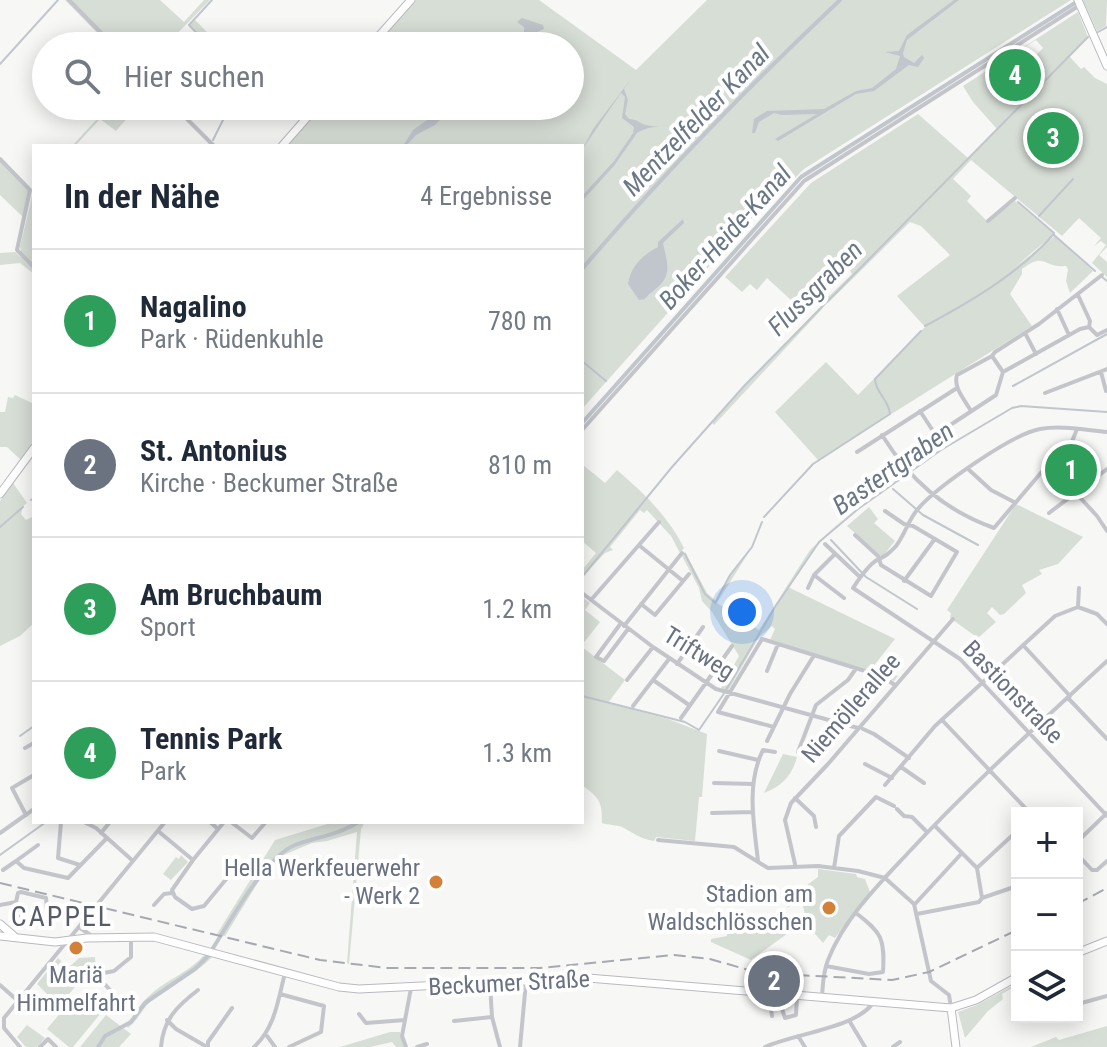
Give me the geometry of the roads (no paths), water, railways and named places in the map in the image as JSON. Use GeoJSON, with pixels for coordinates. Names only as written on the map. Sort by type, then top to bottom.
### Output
{"type":"FeatureCollection","features":[{"type":"Feature","properties":{"kind":"main road"},"geometry":{"type":"LineString","coordinates":[[382,32],[411,0]]}},
{"type":"Feature","properties":{"kind":"main road"},"geometry":{"type":"LineString","coordinates":[[1079,3],[1107,66]]}},
{"type":"Feature","properties":{"kind":"main road"},"geometry":{"type":"LineString","coordinates":[[284,144],[305,120]]}},
{"type":"Feature","properties":{"kind":"main road"},"geometry":{"type":"LineString","coordinates":[[0,494],[32,451]]}},
{"type":"Feature","properties":{"kind":"main road"},"geometry":{"type":"LineString","coordinates":[[0,924],[16,938]]}},
{"type":"Feature","properties":{"kind":"main road","name":"Beckumer Straße"},"geometry":{"type":"LineString","coordinates":[[0,936],[67,941],[154,937],[350,989],[598,978],[951,1008],[976,1000],[1011,980]]}},
{"type":"Feature","properties":{"kind":"main road"},"geometry":{"type":"LineString","coordinates":[[1082,951],[1107,941]]}},
{"type":"Feature","properties":{"kind":"main road"},"geometry":{"type":"LineString","coordinates":[[951,1008],[956,1047]]}},
{"type":"Feature","properties":{"kind":"street"},"geometry":{"type":"LineString","coordinates":[[69,0],[100,32]]}},
{"type":"Feature","properties":{"kind":"street"},"geometry":{"type":"LineString","coordinates":[[584,428],[804,181],[1079,3]]}},
{"type":"Feature","properties":{"kind":"street"},"geometry":{"type":"LineString","coordinates":[[188,120],[212,144]]}},
{"type":"Feature","properties":{"kind":"street"},"geometry":{"type":"LineString","coordinates":[[0,159],[30,190],[17,250],[32,265]]}},
{"type":"Feature","properties":{"kind":"street"},"geometry":{"type":"LineString","coordinates":[[988,221],[1015,198]]}},
{"type":"Feature","properties":{"kind":"street"},"geometry":{"type":"LineString","coordinates":[[971,411],[957,388],[956,378],[960,372],[992,356],[1102,275]]}},
{"type":"Feature","properties":{"kind":"street"},"geometry":{"type":"LineString","coordinates":[[1078,295],[1090,321],[1089,327]]}},
{"type":"Feature","properties":{"kind":"street"},"geometry":{"type":"LineString","coordinates":[[1057,309],[1069,335]]}},
{"type":"Feature","properties":{"kind":"street"},"geometry":{"type":"LineString","coordinates":[[1089,327],[1097,335],[1107,330]]}},
{"type":"Feature","properties":{"kind":"street"},"geometry":{"type":"LineString","coordinates":[[877,473],[996,395],[1003,372],[1089,327]]}},
{"type":"Feature","properties":{"kind":"street"},"geometry":{"type":"LineString","coordinates":[[1025,333],[1036,354]]}},
{"type":"Feature","properties":{"kind":"street"},"geometry":{"type":"LineString","coordinates":[[992,356],[1003,372]]}},
{"type":"Feature","properties":{"kind":"street"},"geometry":{"type":"LineString","coordinates":[[1045,393],[1107,369]]}},
{"type":"Feature","properties":{"kind":"street"},"geometry":{"type":"LineString","coordinates":[[1101,372],[1106,391]]}},
{"type":"Feature","properties":{"kind":"street"},"geometry":{"type":"LineString","coordinates":[[857,452],[957,388]]}},
{"type":"Feature","properties":{"kind":"street"},"geometry":{"type":"LineString","coordinates":[[920,411],[935,434]]}},
{"type":"Feature","properties":{"kind":"street"},"geometry":{"type":"LineString","coordinates":[[863,575],[876,560],[897,545],[909,521],[932,496],[1006,444],[1036,429],[1107,432]]}},
{"type":"Feature","properties":{"kind":"street"},"geometry":{"type":"LineString","coordinates":[[882,435],[897,459],[932,496],[956,512],[994,528],[1045,468],[1071,444],[1077,429]]}},
{"type":"Feature","properties":{"kind":"street"},"geometry":{"type":"LineString","coordinates":[[968,469],[991,490],[1015,502]]}},
{"type":"Feature","properties":{"kind":"street"},"geometry":{"type":"LineString","coordinates":[[1049,513],[1107,469]]}},
{"type":"Feature","properties":{"kind":"street"},"geometry":{"type":"LineString","coordinates":[[1075,492],[1107,531]]}},
{"type":"Feature","properties":{"kind":"street"},"geometry":{"type":"LineString","coordinates":[[855,535],[880,560],[881,565],[931,596],[957,552],[885,511]]}},
{"type":"Feature","properties":{"kind":"street"},"geometry":{"type":"LineString","coordinates":[[1100,521],[1107,517]]}},
{"type":"Feature","properties":{"kind":"street"},"geometry":{"type":"LineString","coordinates":[[591,600],[659,522]]}},
{"type":"Feature","properties":{"kind":"street"},"geometry":{"type":"LineString","coordinates":[[904,581],[934,540]]}},
{"type":"Feature","properties":{"kind":"street","name":"Bastionstraße"},"geometry":{"type":"LineString","coordinates":[[825,544],[834,555],[863,575],[853,588],[960,659],[1107,815]]}},
{"type":"Feature","properties":{"kind":"street"},"geometry":{"type":"LineString","coordinates":[[640,546],[683,581]]}},
{"type":"Feature","properties":{"kind":"street"},"geometry":{"type":"LineString","coordinates":[[624,626],[604,661],[596,657],[682,553]]}},
{"type":"Feature","properties":{"kind":"street"},"geometry":{"type":"LineString","coordinates":[[808,588],[814,575],[834,555]]}},
{"type":"Feature","properties":{"kind":"street"},"geometry":{"type":"LineString","coordinates":[[641,604],[655,615],[689,574]]}},
{"type":"Feature","properties":{"kind":"street"},"geometry":{"type":"LineString","coordinates":[[814,575],[844,598]]}},
{"type":"Feature","properties":{"kind":"street"},"geometry":{"type":"LineString","coordinates":[[1078,607],[1079,588]]}},
{"type":"Feature","properties":{"kind":"street","name":"Triftweg"},"geometry":{"type":"LineString","coordinates":[[584,595],[705,683],[726,693],[861,729],[874,734],[909,758]]}},
{"type":"Feature","properties":{"kind":"street"},"geometry":{"type":"LineString","coordinates":[[885,785],[942,720],[1055,616],[1078,607],[1097,614],[1107,624]]}},
{"type":"Feature","properties":{"kind":"street","name":"Niemöllerallee"},"geometry":{"type":"LineString","coordinates":[[795,798],[861,729],[953,619]]}},
{"type":"Feature","properties":{"kind":"street"},"geometry":{"type":"LineString","coordinates":[[677,664],[703,627]]}},
{"type":"Feature","properties":{"kind":"street"},"geometry":{"type":"LineString","coordinates":[[774,727],[718,712],[726,693],[760,640],[881,676],[896,685]]}},
{"type":"Feature","properties":{"kind":"street"},"geometry":{"type":"LineString","coordinates":[[767,671],[778,644]]}},
{"type":"Feature","properties":{"kind":"street"},"geometry":{"type":"LineString","coordinates":[[1023,645],[1107,739]]}},
{"type":"Feature","properties":{"kind":"street"},"geometry":{"type":"LineString","coordinates":[[681,718],[732,646]]}},
{"type":"Feature","properties":{"kind":"street"},"geometry":{"type":"LineString","coordinates":[[627,680],[653,647]]}},
{"type":"Feature","properties":{"kind":"street"},"geometry":{"type":"LineString","coordinates":[[767,741],[813,657]]}},
{"type":"Feature","properties":{"kind":"street"},"geometry":{"type":"LineString","coordinates":[[633,706],[669,659]]}},
{"type":"Feature","properties":{"kind":"street"},"geometry":{"type":"LineString","coordinates":[[822,996],[826,966],[840,936],[885,878],[990,770],[1107,661]]}},
{"type":"Feature","properties":{"kind":"street"},"geometry":{"type":"LineString","coordinates":[[798,752],[816,705],[848,680],[855,670]]}},
{"type":"Feature","properties":{"kind":"street"},"geometry":{"type":"LineString","coordinates":[[653,680],[689,705]]}},
{"type":"Feature","properties":{"kind":"street"},"geometry":{"type":"LineString","coordinates":[[942,720],[1024,807]]}},
{"type":"Feature","properties":{"kind":"street"},"geometry":{"type":"LineString","coordinates":[[25,748],[32,744]]}},
{"type":"Feature","properties":{"kind":"street"},"geometry":{"type":"LineString","coordinates":[[758,864],[753,784],[763,750],[775,752]]}},
{"type":"Feature","properties":{"kind":"street"},"geometry":{"type":"LineString","coordinates":[[719,751],[758,760]]}},
{"type":"Feature","properties":{"kind":"street"},"geometry":{"type":"LineString","coordinates":[[865,764],[892,778]]}},
{"type":"Feature","properties":{"kind":"street"},"geometry":{"type":"LineString","coordinates":[[901,767],[924,783]]}},
{"type":"Feature","properties":{"kind":"street"},"geometry":{"type":"LineString","coordinates":[[26,815],[12,788],[32,776]]}},
{"type":"Feature","properties":{"kind":"street"},"geometry":{"type":"LineString","coordinates":[[714,783],[753,784]]}},
{"type":"Feature","properties":{"kind":"street"},"geometry":{"type":"LineString","coordinates":[[834,868],[839,836],[876,797],[904,816],[912,817],[927,832]]}},
{"type":"Feature","properties":{"kind":"street"},"geometry":{"type":"LineString","coordinates":[[796,866],[785,820],[786,810],[795,798],[814,816],[816,827]]}},
{"type":"Feature","properties":{"kind":"street"},"geometry":{"type":"LineString","coordinates":[[0,833],[32,810]]}},
{"type":"Feature","properties":{"kind":"street"},"geometry":{"type":"LineString","coordinates":[[712,813],[753,812]]}},
{"type":"Feature","properties":{"kind":"street"},"geometry":{"type":"LineString","coordinates":[[1083,837],[1107,815]]}},
{"type":"Feature","properties":{"kind":"street"},"geometry":{"type":"LineString","coordinates":[[61,824],[58,858],[80,865]]}},
{"type":"Feature","properties":{"kind":"street"},"geometry":{"type":"LineString","coordinates":[[87,824],[133,861]]}},
{"type":"Feature","properties":{"kind":"street"},"geometry":{"type":"LineString","coordinates":[[101,833],[108,824]]}},
{"type":"Feature","properties":{"kind":"street"},"geometry":{"type":"LineString","coordinates":[[20,1047],[6,1032],[4,1018],[163,824]]}},
{"type":"Feature","properties":{"kind":"street"},"geometry":{"type":"LineString","coordinates":[[212,824],[218,829]]}},
{"type":"Feature","properties":{"kind":"street"},"geometry":{"type":"LineString","coordinates":[[172,893],[173,886],[222,824]]}},
{"type":"Feature","properties":{"kind":"street"},"geometry":{"type":"LineString","coordinates":[[234,824],[252,838],[264,824]]}},
{"type":"Feature","properties":{"kind":"street"},"geometry":{"type":"LineString","coordinates":[[934,825],[977,868],[982,898]]}},
{"type":"Feature","properties":{"kind":"street"},"geometry":{"type":"LineString","coordinates":[[158,831],[193,860]]}},
{"type":"Feature","properties":{"kind":"street"},"geometry":{"type":"LineString","coordinates":[[977,868],[1011,837]]}},
{"type":"Feature","properties":{"kind":"street"},"geometry":{"type":"LineString","coordinates":[[16,861],[24,868],[63,878],[71,877],[106,839]]}},
{"type":"Feature","properties":{"kind":"street"},"geometry":{"type":"LineString","coordinates":[[658,840],[734,847],[768,868],[834,868],[885,878],[914,904],[931,981],[949,995],[951,1008]]}},
{"type":"Feature","properties":{"kind":"street"},"geometry":{"type":"LineString","coordinates":[[3,870],[38,845]]}},
{"type":"Feature","properties":{"kind":"street"},"geometry":{"type":"LineString","coordinates":[[914,904],[962,853]]}},
{"type":"Feature","properties":{"kind":"street"},"geometry":{"type":"LineString","coordinates":[[1083,860],[1092,870],[1097,870],[1107,861]]}},
{"type":"Feature","properties":{"kind":"street"},"geometry":{"type":"LineString","coordinates":[[154,905],[164,894],[172,893],[189,908],[202,907],[237,866]]}},
{"type":"Feature","properties":{"kind":"street"},"geometry":{"type":"LineString","coordinates":[[917,914],[979,902],[982,898],[1011,888]]}},
{"type":"Feature","properties":{"kind":"street"},"geometry":{"type":"LineString","coordinates":[[21,892],[46,898],[48,922],[21,920],[16,902],[21,892]]}},
{"type":"Feature","properties":{"kind":"street"},"geometry":{"type":"LineString","coordinates":[[0,905],[16,902]]}},
{"type":"Feature","properties":{"kind":"street"},"geometry":{"type":"LineString","coordinates":[[826,966],[869,974],[883,972],[884,946],[880,934],[856,913]]}},
{"type":"Feature","properties":{"kind":"street"},"geometry":{"type":"LineString","coordinates":[[79,927],[95,938]]}},
{"type":"Feature","properties":{"kind":"street"},"geometry":{"type":"LineString","coordinates":[[86,984],[99,974],[114,971],[131,957],[131,937]]}},
{"type":"Feature","properties":{"kind":"street"},"geometry":{"type":"LineString","coordinates":[[254,1047],[267,1036],[285,973]]}},
{"type":"Feature","properties":{"kind":"street"},"geometry":{"type":"LineString","coordinates":[[99,974],[120,1001]]}},
{"type":"Feature","properties":{"kind":"street"},"geometry":{"type":"LineString","coordinates":[[520,1047],[526,982]]}},
{"type":"Feature","properties":{"kind":"street"},"geometry":{"type":"LineString","coordinates":[[490,984],[492,1017],[500,1047]]}},
{"type":"Feature","properties":{"kind":"street"},"geometry":{"type":"LineString","coordinates":[[0,985],[18,1001]]}},
{"type":"Feature","properties":{"kind":"street"},"geometry":{"type":"LineString","coordinates":[[406,1047],[402,1036],[411,988]]}},
{"type":"Feature","properties":{"kind":"street"},"geometry":{"type":"LineString","coordinates":[[161,1047],[167,1020],[198,990]]}},
{"type":"Feature","properties":{"kind":"street"},"geometry":{"type":"LineString","coordinates":[[280,994],[331,1007]]}},
{"type":"Feature","properties":{"kind":"street"},"geometry":{"type":"LineString","coordinates":[[772,1016],[771,1009],[781,1006],[785,1018],[796,1015],[798,994]]}},
{"type":"Feature","properties":{"kind":"street"},"geometry":{"type":"LineString","coordinates":[[1083,1003],[1107,996]]}},
{"type":"Feature","properties":{"kind":"street"},"geometry":{"type":"LineString","coordinates":[[765,1047],[850,1021],[868,1010],[874,1001]]}},
{"type":"Feature","properties":{"kind":"street"},"geometry":{"type":"LineString","coordinates":[[289,1047],[321,1032],[324,1006]]}},
{"type":"Feature","properties":{"kind":"street"},"geometry":{"type":"LineString","coordinates":[[167,1020],[176,1029],[208,1047],[208,1042],[232,1008]]}},
{"type":"Feature","properties":{"kind":"street"},"geometry":{"type":"LineString","coordinates":[[359,1014],[366,1023],[405,1020]]}},
{"type":"Feature","properties":{"kind":"street"},"geometry":{"type":"LineString","coordinates":[[454,1021],[492,1017]]}},
{"type":"Feature","properties":{"kind":"street"},"geometry":{"type":"LineString","coordinates":[[850,1021],[865,1047]]}},
{"type":"Feature","properties":{"kind":"street"},"geometry":{"type":"LineString","coordinates":[[797,1035],[805,1047]]}},
{"type":"Feature","properties":{"kind":"street"},"geometry":{"type":"LineString","coordinates":[[267,1036],[275,1047]]}},
{"type":"Feature","properties":{"kind":"street"},"geometry":{"type":"LineString","coordinates":[[40,1047],[48,1039],[56,1047]]}},
{"type":"Feature","properties":{"kind":"street"},"geometry":{"type":"LineString","coordinates":[[893,1047],[900,1042]]}},
{"type":"Feature","properties":{"kind":"street"},"geometry":{"type":"LineString","coordinates":[[417,1047],[427,1044]]}},
{"type":"Feature","properties":{"kind":"waterway"},"geometry":{"type":"LineString","coordinates":[[0,64],[58,0]]}},
{"type":"Feature","properties":{"kind":"waterway"},"geometry":{"type":"LineString","coordinates":[[196,32],[189,25],[212,0]]}},
{"type":"Feature","properties":{"kind":"waterway","name":"Mentzelfelder Kanal"},"geometry":{"type":"LineString","coordinates":[[584,267],[707,131],[840,0]]}},
{"type":"Feature","properties":{"kind":"waterway","name":"Boker-Heide-Kanal"},"geometry":{"type":"LineString","coordinates":[[584,421],[801,177],[1078,1]]}},
{"type":"Feature","properties":{"kind":"waterway","name":"Flussgraben"},"geometry":{"type":"LineString","coordinates":[[1098,32],[1107,27]]}},
{"type":"Feature","properties":{"kind":"waterway","name":"Flussgraben"},"geometry":{"type":"LineString","coordinates":[[584,575],[672,467],[745,385],[1088,37]]}},
{"type":"Feature","properties":{"kind":"waterway"},"geometry":{"type":"LineString","coordinates":[[213,140],[223,120]]}},
{"type":"Feature","properties":{"kind":"waterway"},"geometry":{"type":"LineString","coordinates":[[1039,216],[1073,179]]}},
{"type":"Feature","properties":{"kind":"waterway"},"geometry":{"type":"LineString","coordinates":[[925,326],[1009,275],[1053,235],[1018,202]]}},
{"type":"Feature","properties":{"kind":"waterway"},"geometry":{"type":"LineString","coordinates":[[1054,235],[1095,271]]}},
{"type":"Feature","properties":{"kind":"waterway"},"geometry":{"type":"LineString","coordinates":[[1102,277],[1107,281]]}},
{"type":"Feature","properties":{"kind":"waterway"},"geometry":{"type":"LineString","coordinates":[[764,517],[813,464],[890,414],[875,379],[921,331]]}},
{"type":"Feature","properties":{"kind":"waterway"},"geometry":{"type":"LineString","coordinates":[[1013,386],[1107,334]]}},
{"type":"Feature","properties":{"kind":"waterway"},"geometry":{"type":"LineString","coordinates":[[584,363],[606,381]]}},
{"type":"Feature","properties":{"kind":"waterway","name":"Bastertgraben"},"geometry":{"type":"LineString","coordinates":[[584,697],[685,722],[699,730],[819,542],[858,509],[941,450],[1012,408],[1107,412]]}},
{"type":"Feature","properties":{"kind":"waterway"},"geometry":{"type":"LineString","coordinates":[[893,489],[923,515],[978,545]]}},
{"type":"Feature","properties":{"kind":"waterway"},"geometry":{"type":"LineString","coordinates":[[0,527],[23,507]]}},
{"type":"Feature","properties":{"kind":"waterway"},"geometry":{"type":"LineString","coordinates":[[685,554],[705,594],[715,603],[730,575],[752,547],[762,522]]}},
{"type":"Feature","properties":{"kind":"waterway"},"geometry":{"type":"LineString","coordinates":[[831,540],[866,577],[917,609]]}},
{"type":"Feature","properties":{"kind":"waterway"},"geometry":{"type":"LineString","coordinates":[[20,736],[32,727]]}},
{"type":"Feature","properties":{"kind":"waterway"},"geometry":{"type":"LineString","coordinates":[[0,855],[43,824]]}},
{"type":"Feature","properties":{"kind":"waterway","name":"Boker-Heide-Kanal"},"geometry":{"type":"LineString","coordinates":[[98,1047],[105,1036],[131,1022],[145,1003],[195,969],[208,956],[259,878],[283,852],[354,824]]}},
{"type":"Feature","properties":{"kind":"railway"},"geometry":{"type":"LineString","coordinates":[[0,883],[320,960],[387,968],[540,968],[674,955],[710,959],[759,973],[892,980],[929,972],[1011,933]]}},
{"type":"Feature","properties":{"kind":"railway"},"geometry":{"type":"LineString","coordinates":[[1083,901],[1107,888]]}},
{"type":"Feature","properties":{"kind":"place","name":"Tennis Park"},"geometry":{"type":"Point","coordinates":[1015,75]}},
{"type":"Feature","properties":{"kind":"place","name":"Am Bruchbaum"},"geometry":{"type":"Point","coordinates":[1053,138]}},
{"type":"Feature","properties":{"kind":"place","name":"Nagalino"},"geometry":{"type":"Point","coordinates":[1071,470]}},
{"type":"Feature","properties":{"kind":"place","name":"Hella Werkfeuerwehr - Werk 2"},"geometry":{"type":"Point","coordinates":[436,882]}},
{"type":"Feature","properties":{"kind":"place","name":"Stadion am Waldschlösschen"},"geometry":{"type":"Point","coordinates":[829,908]}},
{"type":"Feature","properties":{"kind":"place","name":"Mariä Himmelfahrt"},"geometry":{"type":"Point","coordinates":[76,948]}},
{"type":"Feature","properties":{"kind":"place","name":"St. Antonius"},"geometry":{"type":"Point","coordinates":[774,981]}},
{"type":"Feature","properties":{"kind":"district","name":"CAPPEL"},"geometry":{"type":"Point","coordinates":[62,916]}}]}
